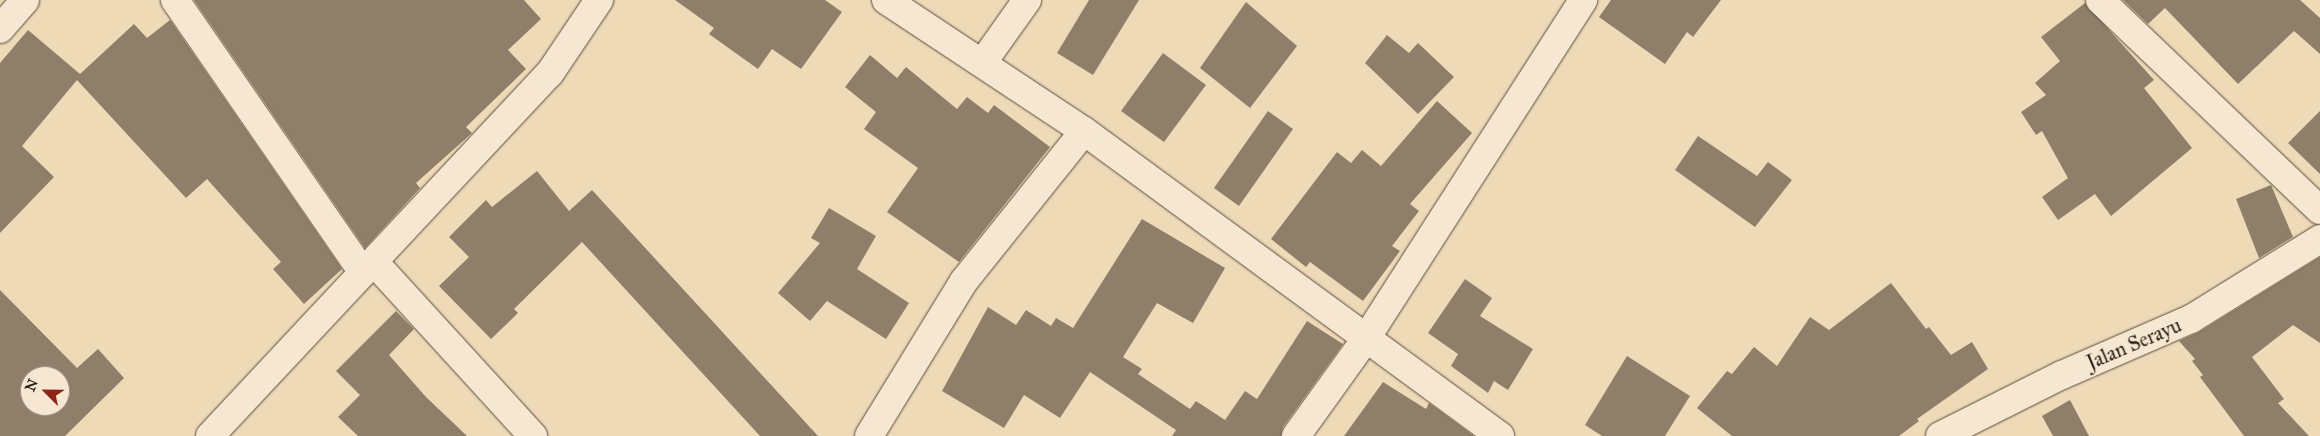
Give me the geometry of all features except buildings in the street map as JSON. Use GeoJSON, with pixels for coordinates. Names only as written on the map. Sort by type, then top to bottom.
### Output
{"type":"FeatureCollection","features":[{"type":"Feature","properties":{"kind":"street"},"geometry":{"type":"LineString","coordinates":[[0,29],[25,0]]}},
{"type":"Feature","properties":{"kind":"street"},"geometry":{"type":"LineString","coordinates":[[175,0],[368,268],[533,436]]}},
{"type":"Feature","properties":{"kind":"street"},"geometry":{"type":"LineString","coordinates":[[210,436],[550,73],[599,0]]}},
{"type":"Feature","properties":{"kind":"street"},"geometry":{"type":"LineString","coordinates":[[886,0],[983,62],[1084,131],[1365,340],[1500,436]]}},
{"type":"Feature","properties":{"kind":"street"},"geometry":{"type":"LineString","coordinates":[[983,62],[1027,0]]}},
{"type":"Feature","properties":{"kind":"street"},"geometry":{"type":"LineString","coordinates":[[1296,436],[1365,340],[1583,0]]}},
{"type":"Feature","properties":{"kind":"street"},"geometry":{"type":"LineString","coordinates":[[2100,0],[2320,210]]}},
{"type":"Feature","properties":{"kind":"street"},"geometry":{"type":"LineString","coordinates":[[869,436],[964,281],[1084,131]]}},
{"type":"Feature","properties":{"kind":"street","name":"Jalan Serayu"},"geometry":{"type":"LineString","coordinates":[[1940,436],[2062,375],[2191,319],[2320,239]]}}]}
